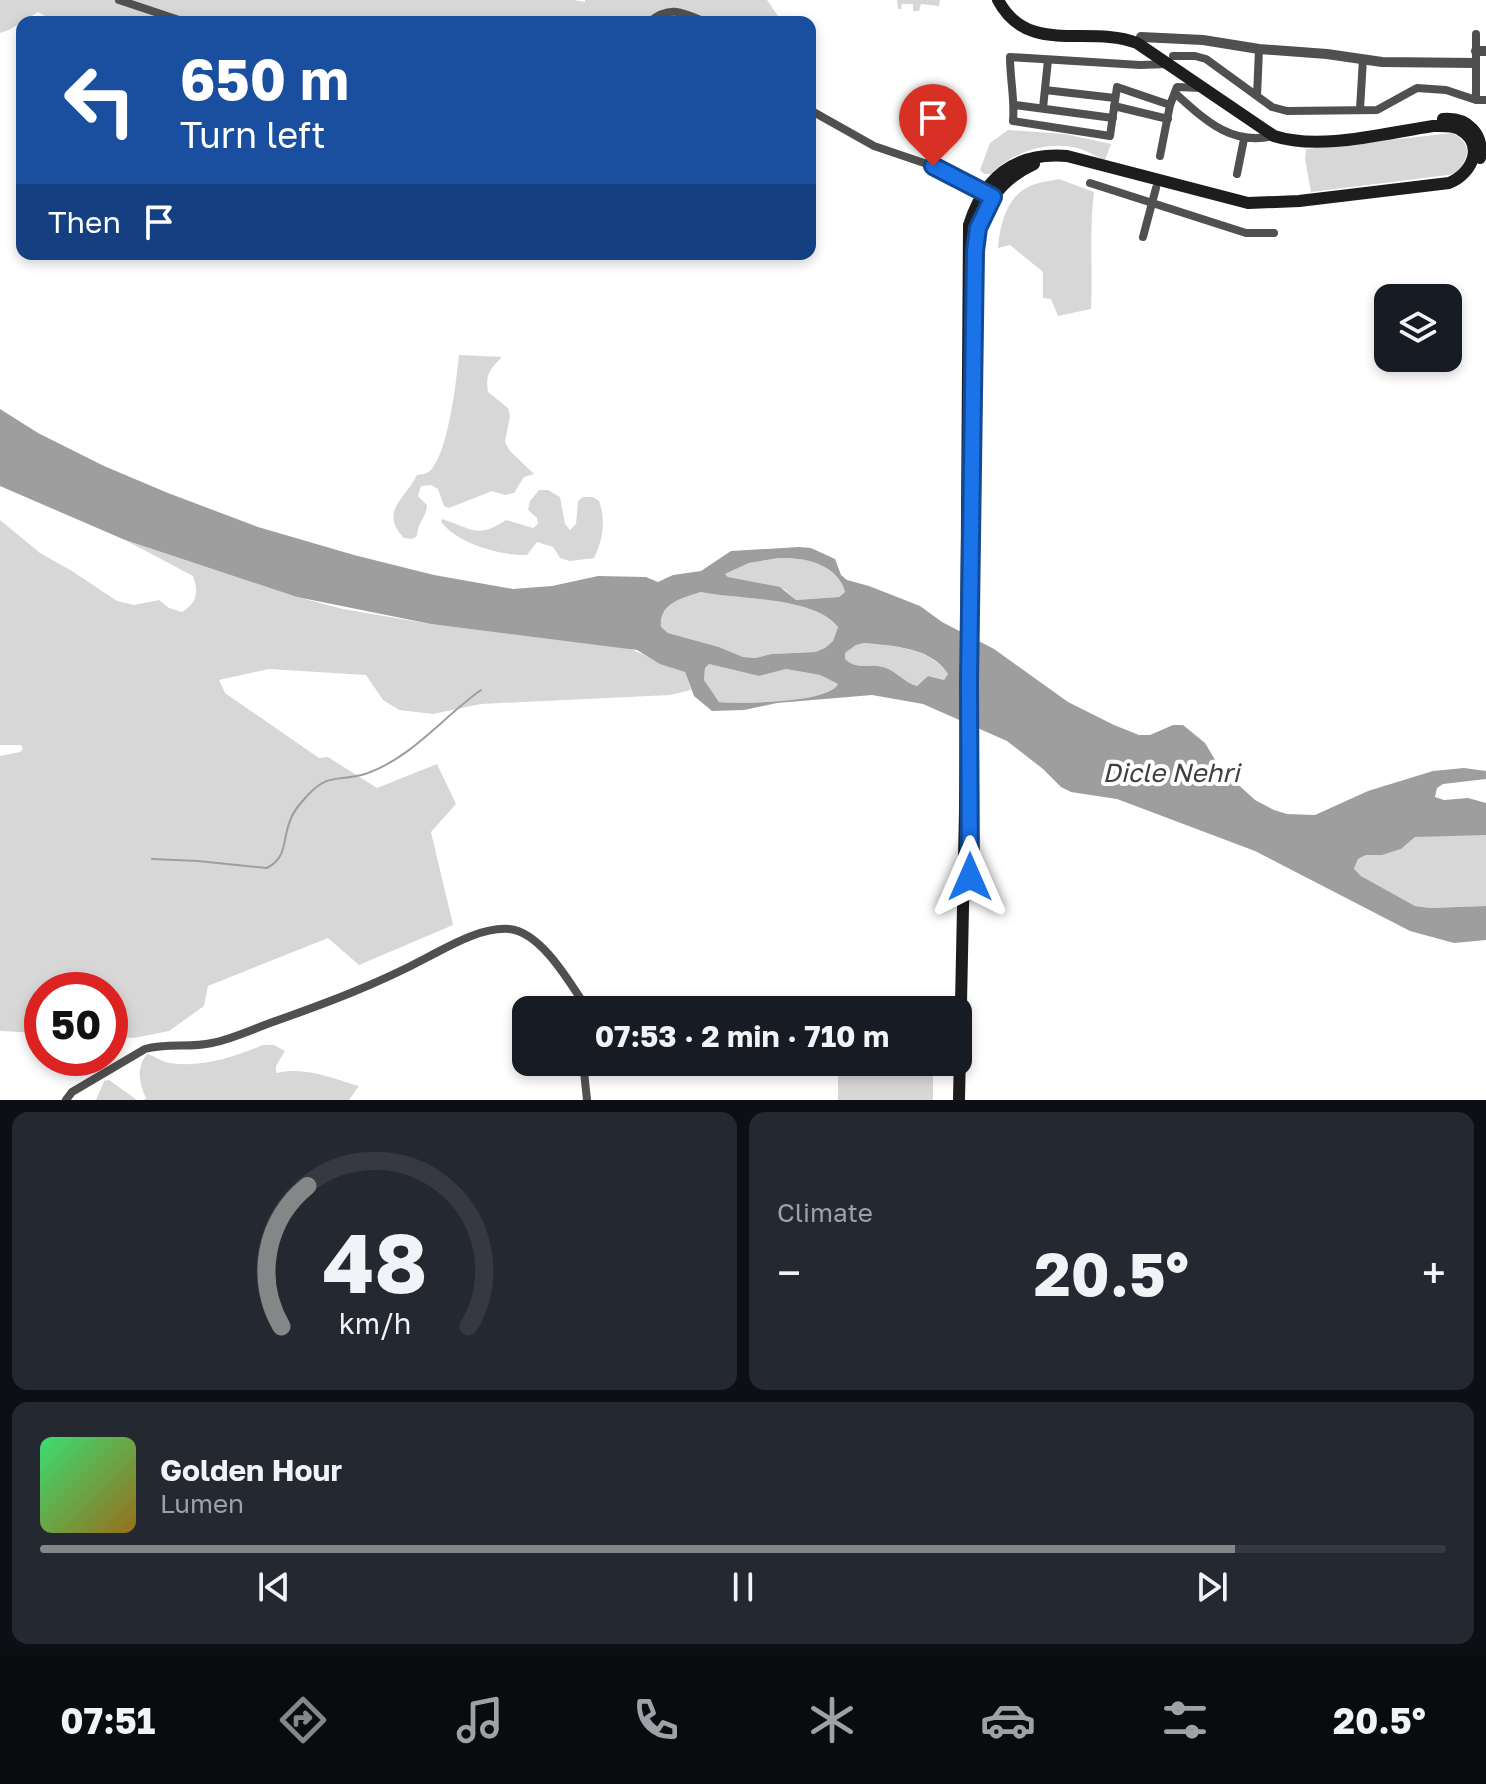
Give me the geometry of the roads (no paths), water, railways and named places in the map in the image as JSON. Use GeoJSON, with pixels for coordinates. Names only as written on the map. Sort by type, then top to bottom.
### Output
{"type":"FeatureCollection","features":[{"type":"Feature","properties":{"kind":"main road"},"geometry":{"type":"LineString","coordinates":[[962,996],[972,337],[969,225],[988,194],[1014,164],[1033,157],[1067,156],[1248,203],[1299,201],[1449,183],[1460,179],[1474,160],[1470,139],[1450,126],[1321,142],[1288,141],[1274,136],[1204,88],[1172,60],[1124,38],[1056,36],[1026,29],[1014,23],[998,0]]}},
{"type":"Feature","properties":{"kind":"main road"},"geometry":{"type":"LineString","coordinates":[[988,194],[1016,173],[1049,161],[1224,207],[1270,210],[1444,191],[1462,186],[1474,176],[1484,147],[1471,126],[1449,118],[1323,134],[1300,135],[1284,131],[1266,123],[1141,37],[1119,29],[1033,25],[1021,19],[1006,0]]}},
{"type":"Feature","properties":{"kind":"main road"},"geometry":{"type":"LineString","coordinates":[[959,1100],[960,1076]]}},
{"type":"Feature","properties":{"kind":"main road"},"geometry":{"type":"LineString","coordinates":[[965,1076],[967,1100]]}},
{"type":"Feature","properties":{"kind":"street"},"geometry":{"type":"LineString","coordinates":[[119,0],[167,16]]}},
{"type":"Feature","properties":{"kind":"street"},"geometry":{"type":"LineString","coordinates":[[657,16],[662,12],[682,12],[691,16]]}},
{"type":"Feature","properties":{"kind":"street"},"geometry":{"type":"LineString","coordinates":[[1170,105],[1117,87],[1110,136],[1013,121],[1015,105],[1010,57],[1140,65],[1195,56],[1206,59],[1272,107],[1287,111],[1377,110],[1417,88],[1446,90],[1481,100],[1475,63],[1481,51],[1476,34]]}},
{"type":"Feature","properties":{"kind":"street"},"geometry":{"type":"LineString","coordinates":[[1141,37],[1203,40],[1382,62],[1475,63]]}},
{"type":"Feature","properties":{"kind":"street"},"geometry":{"type":"LineString","coordinates":[[1257,96],[1259,49]]}},
{"type":"Feature","properties":{"kind":"street"},"geometry":{"type":"LineString","coordinates":[[1360,109],[1363,59]]}},
{"type":"Feature","properties":{"kind":"street"},"geometry":{"type":"LineString","coordinates":[[1043,108],[1048,60]]}},
{"type":"Feature","properties":{"kind":"street"},"geometry":{"type":"LineString","coordinates":[[1160,156],[1170,105],[1177,87],[1204,88]]}},
{"type":"Feature","properties":{"kind":"street"},"geometry":{"type":"LineString","coordinates":[[1045,90],[1115,102],[1168,119]]}},
{"type":"Feature","properties":{"kind":"street"},"geometry":{"type":"LineString","coordinates":[[1175,93],[1209,123],[1244,139],[1274,136]]}},
{"type":"Feature","properties":{"kind":"street"},"geometry":{"type":"LineString","coordinates":[[1015,105],[1113,118]]}},
{"type":"Feature","properties":{"kind":"street"},"geometry":{"type":"LineString","coordinates":[[816,113],[874,146],[933,166],[988,194]]}},
{"type":"Feature","properties":{"kind":"street"},"geometry":{"type":"LineString","coordinates":[[1237,174],[1244,139]]}},
{"type":"Feature","properties":{"kind":"street"},"geometry":{"type":"LineString","coordinates":[[1090,183],[1246,233],[1274,233]]}},
{"type":"Feature","properties":{"kind":"street"},"geometry":{"type":"LineString","coordinates":[[1143,237],[1156,188]]}},
{"type":"Feature","properties":{"kind":"street"},"geometry":{"type":"LineString","coordinates":[[66,1100],[72,1092],[145,1049],[215,1043],[324,1004],[401,971],[450,945],[483,933],[509,929],[528,936],[558,965],[579,996]]}},
{"type":"Feature","properties":{"kind":"street"},"geometry":{"type":"LineString","coordinates":[[584,1076],[587,1100]]}},
{"type":"Feature","properties":{"kind":"water","name":"Dicle Nehri"},"geometry":{"type":"Polygon","coordinates":[[[0,409],[38,433],[104,466],[258,527],[434,575],[513,589],[552,586],[598,576],[646,577],[658,582],[673,575],[701,571],[731,551],[811,548],[835,559],[841,575],[847,580],[920,606],[942,622],[994,649],[1068,702],[1114,725],[1139,735],[1150,735],[1173,725],[1183,725],[1205,743],[1220,768],[1255,800],[1274,810],[1315,815],[1368,791],[1433,771],[1464,768],[1486,771],[1486,779],[1443,784],[1437,788],[1435,797],[1444,800],[1468,798],[1486,803],[1486,835],[1415,837],[1401,849],[1358,859],[1354,869],[1415,906],[1486,906],[1486,940],[1454,943],[1410,931],[1255,851],[1117,799],[1071,792],[1007,741],[923,704],[872,695],[712,711],[694,696],[685,672],[660,664],[637,650],[431,624],[297,597],[125,540],[0,486],[0,409]],[[779,558],[749,563],[725,574],[780,587],[796,600],[839,597],[845,592],[835,575],[819,564],[779,558]],[[701,592],[679,599],[664,612],[661,627],[668,633],[743,657],[815,652],[833,641],[838,627],[826,617],[793,604],[701,592]],[[856,645],[845,653],[845,659],[850,663],[883,667],[917,686],[928,676],[944,680],[948,674],[941,665],[922,653],[887,645],[856,645]],[[709,664],[705,668],[704,680],[719,702],[802,699],[831,690],[838,684],[820,675],[786,669],[759,676],[709,664]]]}},
{"type":"Feature","properties":{"kind":"waterway"},"geometry":{"type":"LineString","coordinates":[[152,859],[267,868],[281,853],[291,817],[315,788],[329,780],[358,776],[384,766],[413,747],[481,690]]}}]}
